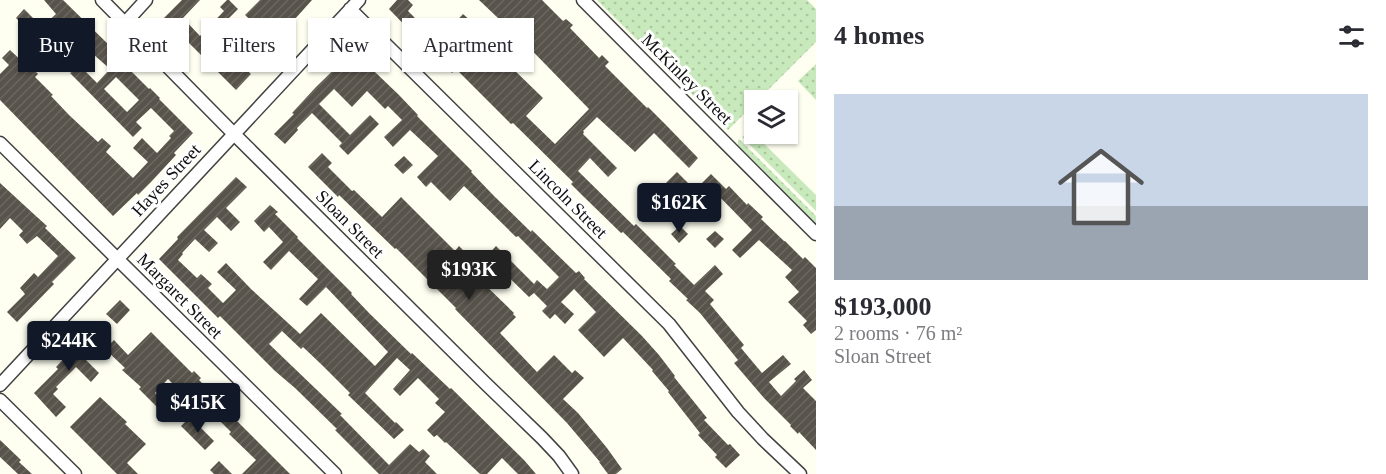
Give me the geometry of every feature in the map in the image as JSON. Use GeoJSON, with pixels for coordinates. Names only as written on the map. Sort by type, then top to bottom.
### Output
{"type":"FeatureCollection","features":[{"type":"Feature","properties":{"kind":"street","name":"Sloan Street"},"geometry":{"type":"LineString","coordinates":[[102,0],[119,18]]}},
{"type":"Feature","properties":{"kind":"street"},"geometry":{"type":"LineString","coordinates":[[129,18],[146,0]]}},
{"type":"Feature","properties":{"kind":"street","name":"McKinley Street"},"geometry":{"type":"LineString","coordinates":[[583,0],[816,234]]}},
{"type":"Feature","properties":{"kind":"street","name":"Hayes Street"},"geometry":{"type":"LineString","coordinates":[[0,385],[355,5]]}},
{"type":"Feature","properties":{"kind":"street","name":"Lincoln Street"},"geometry":{"type":"LineString","coordinates":[[355,5],[669,324],[738,412],[800,474]]}},
{"type":"Feature","properties":{"kind":"street","name":"Sloan Street"},"geometry":{"type":"LineString","coordinates":[[173,72],[542,438],[572,474]]}},
{"type":"Feature","properties":{"kind":"street","name":"Margaret Street"},"geometry":{"type":"LineString","coordinates":[[0,144],[335,474]]}},
{"type":"Feature","properties":{"kind":"street"},"geometry":{"type":"LineString","coordinates":[[0,400],[75,474]]}},
{"type":"Feature","properties":{"kind":"green space"},"geometry":{"type":"Polygon","coordinates":[[[597,0],[807,0],[816,9],[816,42],[768,90],[744,90],[744,114],[728,130],[597,0]]]}},
{"type":"Feature","properties":{"kind":"green space"},"geometry":{"type":"Polygon","coordinates":[[[816,64],[816,100],[798,81],[816,64]]]}},
{"type":"Feature","properties":{"kind":"green space"},"geometry":{"type":"Polygon","coordinates":[[[739,139],[816,216],[816,223],[738,145],[739,139]]]}},
{"type":"Feature","properties":{"kind":"green space"},"geometry":{"type":"Polygon","coordinates":[[[749,144],[764,144],[816,195],[816,211],[749,144]]]}},
{"type":"Feature","properties":{"kind":"building"},"geometry":{"type":"Polygon","coordinates":[[[44,0],[63,0],[81,18],[52,18],[56,14],[44,0]]]}},
{"type":"Feature","properties":{"kind":"building"},"geometry":{"type":"Polygon","coordinates":[[[182,0],[200,0],[183,18],[164,18],[182,0]]]}},
{"type":"Feature","properties":{"kind":"building"},"geometry":{"type":"Polygon","coordinates":[[[227,0],[238,9],[229,18],[217,18],[224,11],[220,7],[227,0]]]}},
{"type":"Feature","properties":{"kind":"building"},"geometry":{"type":"Polygon","coordinates":[[[260,0],[312,0],[296,18],[248,18],[245,15],[260,0]]]}},
{"type":"Feature","properties":{"kind":"building"},"geometry":{"type":"Polygon","coordinates":[[[397,0],[408,0],[413,5],[408,11],[415,18],[402,18],[402,22],[389,9],[397,0]]]}},
{"type":"Feature","properties":{"kind":"building"},"geometry":{"type":"Polygon","coordinates":[[[479,0],[542,0],[563,21],[566,19],[573,25],[570,28],[599,58],[602,55],[609,62],[605,66],[698,158],[689,168],[654,133],[635,152],[597,117],[583,131],[583,134],[617,168],[608,177],[590,158],[578,171],[634,226],[636,224],[694,285],[715,265],[723,274],[705,291],[714,300],[710,304],[744,345],[741,348],[762,373],[783,355],[791,364],[769,382],[781,396],[804,370],[812,380],[803,388],[816,401],[816,450],[790,426],[734,363],[738,360],[700,313],[686,300],[688,299],[669,281],[671,279],[583,196],[571,184],[573,182],[513,123],[511,124],[459,72],[516,72],[543,98],[526,116],[555,144],[589,109],[534,53],[534,18],[498,18],[479,0]]]}},
{"type":"Feature","properties":{"kind":"building"},"geometry":{"type":"Polygon","coordinates":[[[24,9],[33,18],[18,18],[18,20],[16,18],[24,9]]]}},
{"type":"Feature","properties":{"kind":"building"},"geometry":{"type":"Polygon","coordinates":[[[189,24],[201,35],[201,55],[189,43],[189,24]]]}},
{"type":"Feature","properties":{"kind":"building"},"geometry":{"type":"Polygon","coordinates":[[[95,31],[107,43],[107,66],[95,56],[95,31]]]}},
{"type":"Feature","properties":{"kind":"building"},"geometry":{"type":"Polygon","coordinates":[[[10,50],[18,58],[18,72],[36,72],[38,74],[35,77],[69,115],[98,142],[102,138],[111,146],[106,152],[133,178],[148,162],[133,148],[142,138],[157,153],[171,138],[169,136],[174,131],[151,108],[136,122],[142,128],[133,137],[70,73],[86,72],[97,83],[107,72],[132,72],[193,133],[152,181],[113,216],[0,100],[0,74],[9,65],[2,58],[10,50]],[[116,77],[104,89],[127,112],[139,100],[116,77]]]}},
{"type":"Feature","properties":{"kind":"building"},"geometry":{"type":"Polygon","coordinates":[[[218,72],[249,72],[251,74],[236,90],[218,72]]]}},
{"type":"Feature","properties":{"kind":"building"},"geometry":{"type":"Polygon","coordinates":[[[331,72],[375,72],[494,196],[576,273],[579,271],[584,279],[642,336],[707,418],[704,420],[740,455],[726,468],[715,457],[717,455],[698,435],[700,433],[653,370],[623,338],[604,357],[578,330],[596,312],[574,289],[561,302],[574,314],[565,324],[555,314],[550,319],[542,311],[547,306],[534,293],[529,297],[487,256],[496,246],[534,284],[537,280],[547,289],[559,277],[464,186],[450,201],[431,182],[426,187],[417,177],[438,156],[410,130],[393,147],[384,137],[402,120],[388,106],[385,109],[367,91],[352,107],[334,89],[319,104],[350,135],[370,115],[379,124],[348,155],[339,146],[342,143],[312,113],[285,144],[274,134],[331,72]]]}},
{"type":"Feature","properties":{"kind":"building"},"geometry":{"type":"Polygon","coordinates":[[[322,153],[332,163],[328,167],[382,217],[401,197],[455,251],[459,246],[468,255],[459,264],[456,261],[443,274],[456,287],[475,269],[483,277],[480,280],[516,317],[500,333],[537,372],[554,355],[572,373],[575,370],[584,378],[563,399],[578,413],[622,469],[616,474],[608,474],[567,423],[456,308],[396,248],[308,167],[322,153]]]}},
{"type":"Feature","properties":{"kind":"building"},"geometry":{"type":"Polygon","coordinates":[[[404,156],[413,165],[403,174],[394,165],[404,156]]]}},
{"type":"Feature","properties":{"kind":"building"},"geometry":{"type":"Polygon","coordinates":[[[677,172],[696,191],[687,200],[677,189],[669,197],[661,188],[677,172]]]}},
{"type":"Feature","properties":{"kind":"building"},"geometry":{"type":"Polygon","coordinates":[[[711,174],[726,189],[729,186],[747,205],[748,203],[784,241],[816,268],[816,330],[811,334],[803,325],[807,321],[788,302],[799,292],[785,277],[792,270],[759,240],[740,258],[732,250],[752,230],[713,190],[708,195],[699,186],[711,174]]]}},
{"type":"Feature","properties":{"kind":"building"},"geometry":{"type":"Polygon","coordinates":[[[236,177],[247,187],[226,208],[240,222],[231,231],[217,217],[204,230],[218,243],[209,252],[195,239],[178,260],[197,278],[201,274],[212,284],[208,288],[223,303],[236,290],[217,272],[226,263],[300,334],[321,313],[375,366],[388,352],[326,287],[307,306],[299,299],[318,279],[289,251],[271,270],[263,262],[283,242],[269,227],[264,232],[254,221],[270,205],[278,212],[275,214],[297,238],[369,313],[411,354],[451,388],[536,474],[518,474],[502,458],[487,474],[480,474],[446,442],[437,435],[434,437],[427,430],[445,412],[435,403],[439,399],[418,378],[400,396],[393,389],[410,370],[397,358],[365,393],[404,430],[394,439],[348,395],[350,393],[322,365],[282,331],[269,344],[342,414],[340,415],[389,465],[410,444],[419,452],[423,449],[430,456],[425,462],[437,474],[379,474],[295,388],[220,316],[218,318],[159,259],[178,239],[177,237],[236,177]]]}},
{"type":"Feature","properties":{"kind":"building"},"geometry":{"type":"Polygon","coordinates":[[[0,183],[47,226],[45,228],[76,258],[17,322],[7,312],[25,294],[20,288],[34,273],[38,277],[58,256],[37,236],[27,244],[19,235],[23,231],[10,218],[0,229],[0,183]]]}},
{"type":"Feature","properties":{"kind":"building"},"geometry":{"type":"Polygon","coordinates":[[[646,201],[655,210],[648,217],[639,208],[646,201]]]}},
{"type":"Feature","properties":{"kind":"building"},"geometry":{"type":"Polygon","coordinates":[[[680,226],[688,234],[679,243],[671,234],[680,226]]]}},
{"type":"Feature","properties":{"kind":"building"},"geometry":{"type":"Polygon","coordinates":[[[715,231],[724,239],[715,248],[706,239],[715,231]]]}},
{"type":"Feature","properties":{"kind":"building"},"geometry":{"type":"Polygon","coordinates":[[[120,300],[130,310],[117,324],[106,314],[120,300]]]}},
{"type":"Feature","properties":{"kind":"building"},"geometry":{"type":"Polygon","coordinates":[[[93,327],[103,337],[83,357],[99,373],[91,382],[76,367],[56,387],[58,389],[53,394],[66,407],[56,417],[34,393],[58,369],[56,367],[93,327]]]}},
{"type":"Feature","properties":{"kind":"building"},"geometry":{"type":"Polygon","coordinates":[[[151,332],[192,373],[194,371],[201,378],[199,380],[236,417],[235,419],[290,474],[242,474],[256,460],[189,390],[184,395],[168,379],[155,393],[175,411],[165,420],[158,413],[160,410],[139,389],[141,387],[122,370],[125,368],[105,349],[114,340],[128,355],[151,332]]]}},
{"type":"Feature","properties":{"kind":"building"},"geometry":{"type":"Polygon","coordinates":[[[100,397],[127,422],[125,424],[146,444],[127,463],[138,474],[117,474],[70,427],[100,397]]]}},
{"type":"Feature","properties":{"kind":"building"},"geometry":{"type":"Polygon","coordinates":[[[190,417],[214,441],[205,450],[181,426],[190,417]]]}},
{"type":"Feature","properties":{"kind":"building"},"geometry":{"type":"Polygon","coordinates":[[[0,440],[32,474],[18,474],[0,457],[0,440]]]}},
{"type":"Feature","properties":{"kind":"building"},"geometry":{"type":"Polygon","coordinates":[[[219,461],[232,474],[214,474],[210,470],[219,461]]]}}]}
